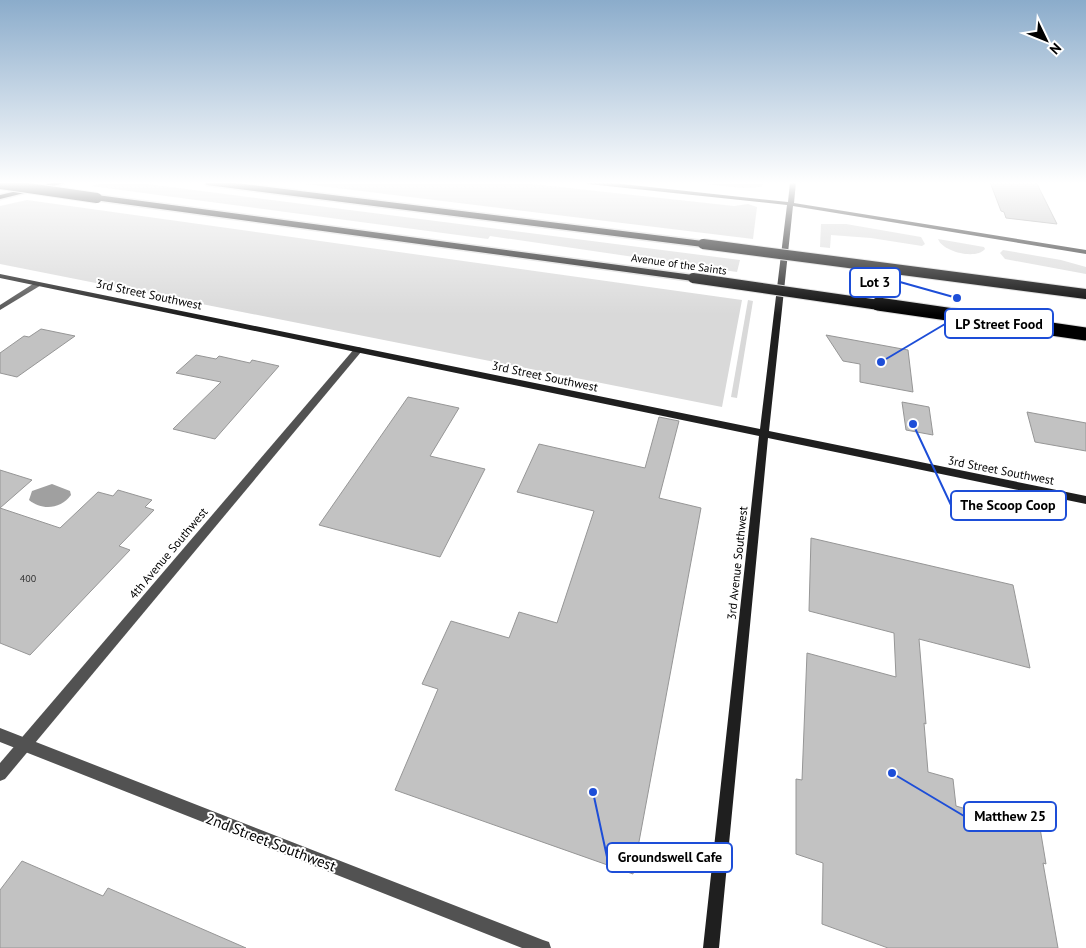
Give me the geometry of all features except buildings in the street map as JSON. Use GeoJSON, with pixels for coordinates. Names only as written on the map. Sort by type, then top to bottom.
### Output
{"type":"FeatureCollection","features":[{"type":"Feature","properties":{"kind":"highway","name":"Avenue of the Saints"},"geometry":{"type":"LineString","coordinates":[[307,226],[693,278],[1086,334]]}},
{"type":"Feature","properties":{"kind":"highway","name":"Avenue of the Saints"},"geometry":{"type":"LineString","coordinates":[[560,226],[1086,294]]}},
{"type":"Feature","properties":{"kind":"main road","name":"3rd Avenue Southwest"},"geometry":{"type":"LineString","coordinates":[[711,948],[764,434],[788,226]]}},
{"type":"Feature","properties":{"kind":"main road"},"geometry":{"type":"LineString","coordinates":[[928,226],[1086,252]]}},
{"type":"Feature","properties":{"kind":"main road","name":"3rd Street Southwest"},"geometry":{"type":"LineString","coordinates":[[0,276],[1086,500]]}},
{"type":"Feature","properties":{"kind":"street"},"geometry":{"type":"LineString","coordinates":[[0,308],[38,284]]}},
{"type":"Feature","properties":{"kind":"street","name":"4th Avenue Southwest"},"geometry":{"type":"LineString","coordinates":[[0,774],[358,350]]}},
{"type":"Feature","properties":{"kind":"street","name":"2nd Street Southwest"},"geometry":{"type":"LineString","coordinates":[[0,735],[543,948]]}},
{"type":"Feature","properties":{"kind":"shaded area"},"geometry":{"type":"Polygon","coordinates":[[[0,226],[215,226],[742,300],[722,407],[0,264],[0,226]]]}},
{"type":"Feature","properties":{"kind":"shaded area"},"geometry":{"type":"Polygon","coordinates":[[[392,226],[477,226],[740,260],[737,272],[490,236],[488,239],[392,226]]]}},
{"type":"Feature","properties":{"kind":"shaded area"},"geometry":{"type":"Polygon","coordinates":[[[649,226],[755,226],[753,239],[649,226]]]}},
{"type":"Feature","properties":{"kind":"shaded area"},"geometry":{"type":"Polygon","coordinates":[[[821,226],[859,226],[921,237],[925,244],[922,246],[871,238],[831,235],[830,248],[820,247],[821,226]]]}},
{"type":"Feature","properties":{"kind":"shaded area"},"geometry":{"type":"Polygon","coordinates":[[[938,239],[984,247],[985,249],[975,254],[960,253],[946,248],[938,239]]]}},
{"type":"Feature","properties":{"kind":"shaded area"},"geometry":{"type":"Polygon","coordinates":[[[1003,250],[1061,260],[1086,267],[1086,274],[1005,259],[1000,253],[1003,250]]]}},
{"type":"Feature","properties":{"kind":"shaded area"},"geometry":{"type":"Polygon","coordinates":[[[748,300],[753,301],[737,398],[731,397],[748,300]]]}},
{"type":"Feature","properties":{"kind":"shaded area"},"geometry":{"type":"Polygon","coordinates":[[[52,484],[70,491],[71,495],[57,506],[51,507],[40,506],[29,500],[32,491],[52,484]]]}},
{"type":"Feature","properties":{"kind":"place","name":"Lot 3"},"geometry":{"type":"Point","coordinates":[957,298]}},
{"type":"Feature","properties":{"kind":"place","name":"LP Street Food"},"geometry":{"type":"Point","coordinates":[881,362]}},
{"type":"Feature","properties":{"kind":"place","name":"The Scoop Coop"},"geometry":{"type":"Point","coordinates":[913,424]}},
{"type":"Feature","properties":{"kind":"place","name":"Matthew 25"},"geometry":{"type":"Point","coordinates":[892,773]}},
{"type":"Feature","properties":{"kind":"place","name":"Groundswell Cafe"},"geometry":{"type":"Point","coordinates":[593,792]}}]}
